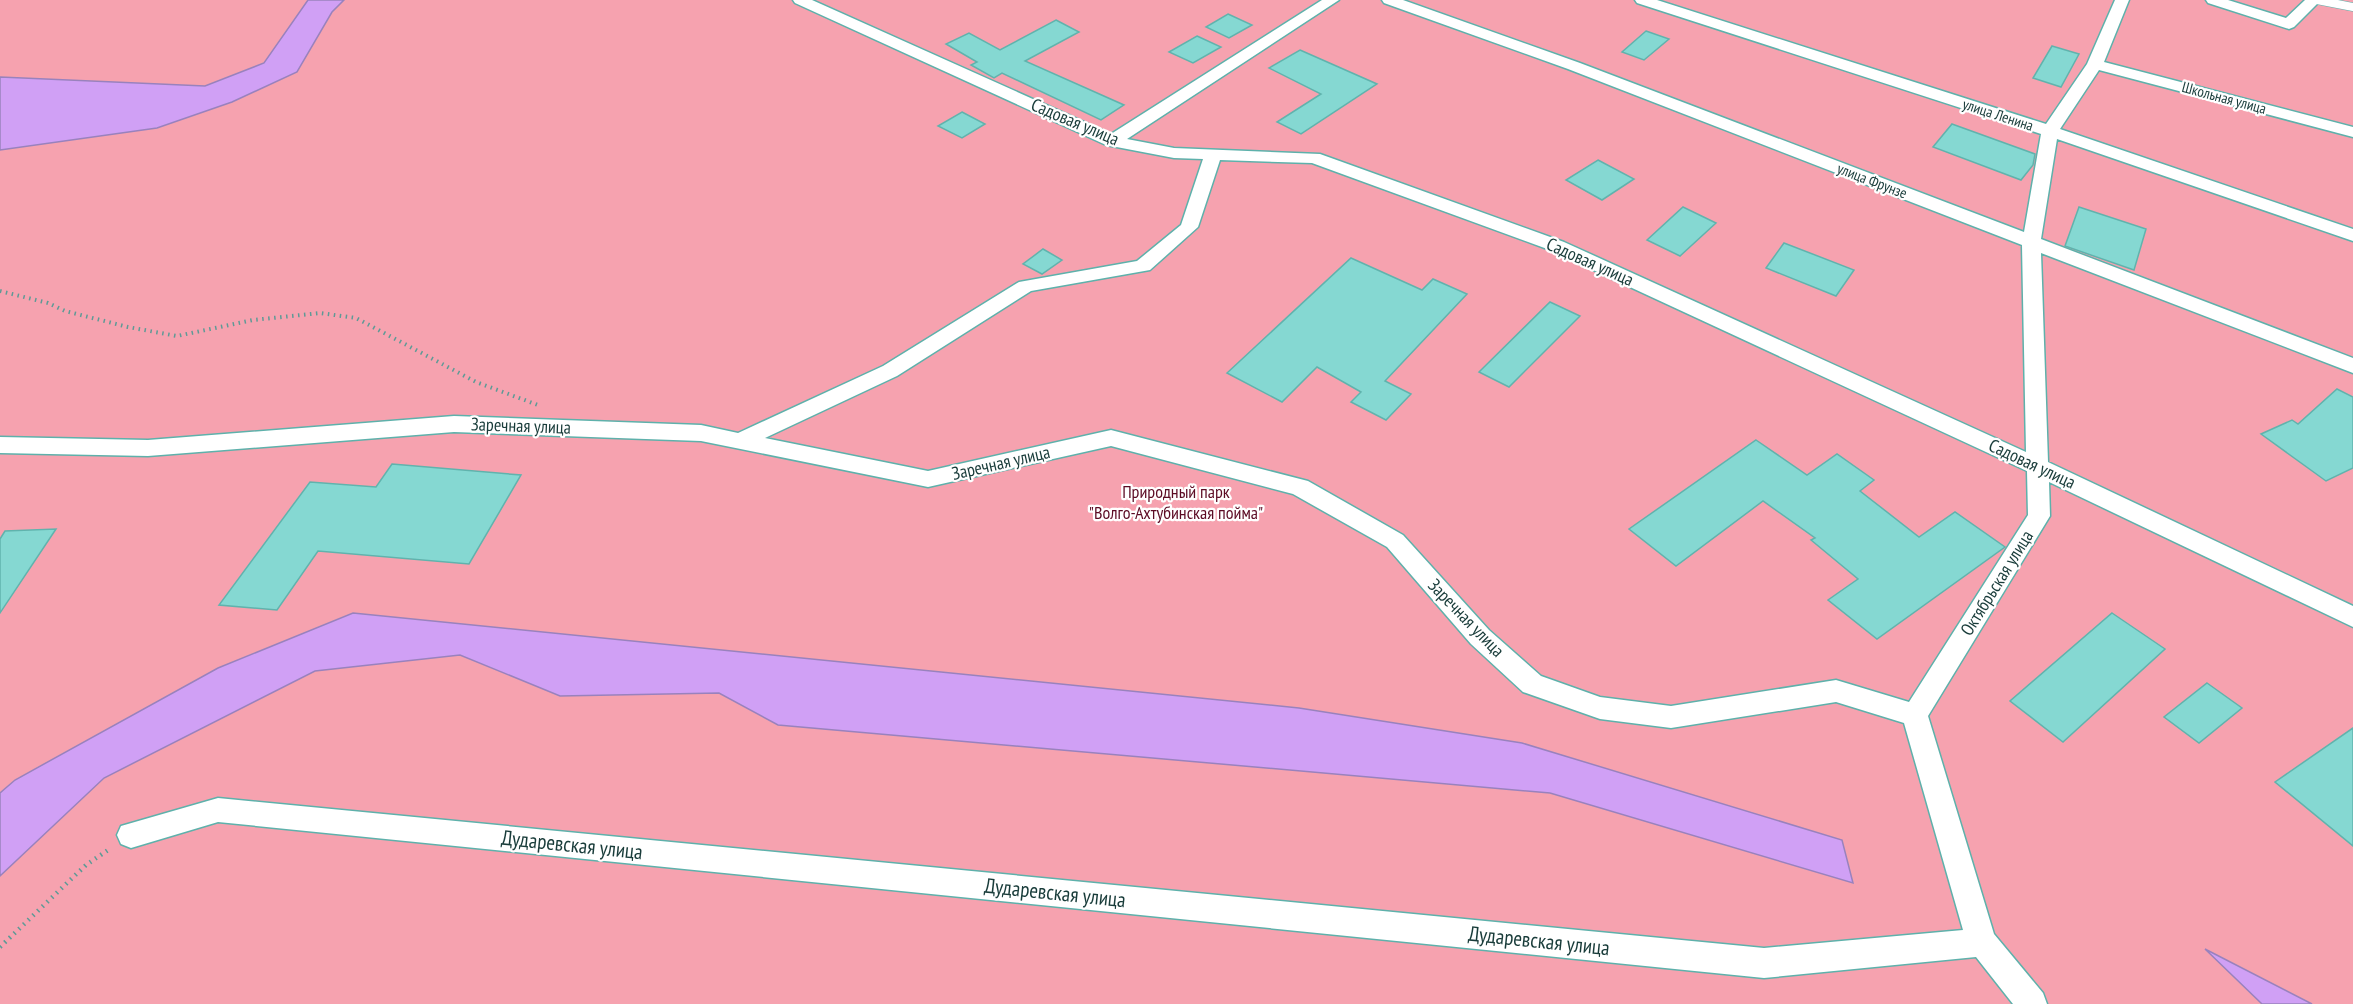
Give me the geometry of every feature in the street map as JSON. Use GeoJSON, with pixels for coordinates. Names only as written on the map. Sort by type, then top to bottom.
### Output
{"type":"FeatureCollection","features":[{"type":"Feature","properties":{"kind":"street","name":"Садовая улица"},"geometry":{"type":"LineString","coordinates":[[800,0],[1112,141],[1174,153],[1314,158],[1557,246],[2036,466],[2353,617]]}},
{"type":"Feature","properties":{"kind":"street"},"geometry":{"type":"LineString","coordinates":[[1112,141],[1332,0]]}},
{"type":"Feature","properties":{"kind":"street","name":"улица Фрунзе"},"geometry":{"type":"LineString","coordinates":[[1389,0],[1575,66],[2353,366]]}},
{"type":"Feature","properties":{"kind":"street","name":"улица Ленина"},"geometry":{"type":"LineString","coordinates":[[1642,0],[2050,131],[2353,235]]}},
{"type":"Feature","properties":{"kind":"street","name":"Октябрьская улица"},"geometry":{"type":"LineString","coordinates":[[1915,715],[2038,516],[2031,243],[2050,131],[2095,64],[2122,0]]}},
{"type":"Feature","properties":{"kind":"street"},"geometry":{"type":"LineString","coordinates":[[2214,0],[2289,24],[2315,0]]}},
{"type":"Feature","properties":{"kind":"street","name":"Школьная улица"},"geometry":{"type":"LineString","coordinates":[[2095,64],[2353,132]]}},
{"type":"Feature","properties":{"kind":"street"},"geometry":{"type":"LineString","coordinates":[[739,441],[890,371],[1026,286],[1143,266],[1189,227],[1213,154]]}},
{"type":"Feature","properties":{"kind":"street","name":"Заречная улица"},"geometry":{"type":"LineString","coordinates":[[0,445],[148,448],[454,423],[701,433],[928,479],[1111,438],[1300,487],[1395,541],[1480,637],[1532,684],[1600,708],[1671,717],[1836,691],[1915,715]]}},
{"type":"Feature","properties":{"kind":"street"},"geometry":{"type":"LineString","coordinates":[[1915,715],[1966,898],[1982,942],[2032,1004]]}},
{"type":"Feature","properties":{"kind":"street","name":"Дударевская улица"},"geometry":{"type":"LineString","coordinates":[[131,835],[218,810],[1764,963],[1982,942]]}},
{"type":"Feature","properties":{"kind":"lane"},"geometry":{"type":"LineString","coordinates":[[2315,0],[2353,7]]}},
{"type":"Feature","properties":{"kind":"path"},"geometry":{"type":"LineString","coordinates":[[0,291],[48,303],[65,311],[128,327],[177,336],[253,320],[320,313],[356,318],[476,382],[540,406]]}},
{"type":"Feature","properties":{"kind":"path"},"geometry":{"type":"LineString","coordinates":[[0,946],[86,865],[131,835]]}},
{"type":"Feature","properties":{"kind":"green space","name":"Природный парк \"Волго-Ахтубинская пойма\""},"geometry":{"type":"Polygon","coordinates":[[[0,0],[2353,0],[2353,1004],[0,1004],[0,0]]]}},
{"type":"Feature","properties":{"kind":"shaded area"},"geometry":{"type":"Polygon","coordinates":[[[308,0],[344,0],[332,12],[297,72],[232,102],[157,128],[0,150],[0,77],[205,86],[264,63],[308,0]]]}},
{"type":"Feature","properties":{"kind":"shaded area"},"geometry":{"type":"Polygon","coordinates":[[[353,613],[1299,708],[1522,743],[1842,840],[1853,883],[1550,793],[778,725],[719,693],[560,696],[460,655],[315,671],[104,778],[0,876],[0,793],[15,780],[218,668],[353,613]]]}},
{"type":"Feature","properties":{"kind":"shaded area"},"geometry":{"type":"Polygon","coordinates":[[[2205,949],[2312,1004],[2262,1004],[2205,949]]]}},
{"type":"Feature","properties":{"kind":"building"},"geometry":{"type":"Polygon","coordinates":[[[1228,14],[1252,25],[1229,38],[1206,27],[1228,14]]]}},
{"type":"Feature","properties":{"kind":"building"},"geometry":{"type":"Polygon","coordinates":[[[1056,20],[1079,32],[1025,61],[1124,105],[1101,120],[1002,73],[994,78],[971,65],[977,62],[946,44],[969,33],[1000,50],[1056,20]]]}},
{"type":"Feature","properties":{"kind":"building"},"geometry":{"type":"Polygon","coordinates":[[[1646,31],[1669,39],[1644,60],[1622,52],[1646,31]]]}},
{"type":"Feature","properties":{"kind":"building"},"geometry":{"type":"Polygon","coordinates":[[[1197,36],[1221,47],[1193,63],[1169,52],[1197,36]]]}},
{"type":"Feature","properties":{"kind":"building"},"geometry":{"type":"Polygon","coordinates":[[[2052,46],[2079,54],[2061,87],[2033,78],[2052,46]]]}},
{"type":"Feature","properties":{"kind":"building"},"geometry":{"type":"Polygon","coordinates":[[[1300,50],[1377,84],[1301,134],[1277,122],[1321,94],[1269,68],[1300,50]]]}},
{"type":"Feature","properties":{"kind":"building"},"geometry":{"type":"Polygon","coordinates":[[[962,112],[985,124],[962,138],[938,126],[962,112]]]}},
{"type":"Feature","properties":{"kind":"building"},"geometry":{"type":"Polygon","coordinates":[[[1952,124],[2035,154],[2033,165],[2021,180],[1933,147],[1952,124]]]}},
{"type":"Feature","properties":{"kind":"building"},"geometry":{"type":"Polygon","coordinates":[[[1598,160],[1634,179],[1602,200],[1566,180],[1598,160]]]}},
{"type":"Feature","properties":{"kind":"building"},"geometry":{"type":"Polygon","coordinates":[[[1683,207],[1716,223],[1680,256],[1647,240],[1683,207]]]}},
{"type":"Feature","properties":{"kind":"building"},"geometry":{"type":"Polygon","coordinates":[[[2079,207],[2146,229],[2134,270],[2065,246],[2079,207]]]}},
{"type":"Feature","properties":{"kind":"building"},"geometry":{"type":"Polygon","coordinates":[[[1784,243],[1854,270],[1836,296],[1766,268],[1784,243]]]}},
{"type":"Feature","properties":{"kind":"building"},"geometry":{"type":"Polygon","coordinates":[[[1043,249],[1062,260],[1042,274],[1023,264],[1043,249]]]}},
{"type":"Feature","properties":{"kind":"building"},"geometry":{"type":"Polygon","coordinates":[[[1351,258],[1422,290],[1433,279],[1467,294],[1385,381],[1411,394],[1386,420],[1351,402],[1361,392],[1317,367],[1282,402],[1227,373],[1351,258]]]}},
{"type":"Feature","properties":{"kind":"building"},"geometry":{"type":"Polygon","coordinates":[[[1550,302],[1580,316],[1509,387],[1479,372],[1550,302]]]}},
{"type":"Feature","properties":{"kind":"building"},"geometry":{"type":"Polygon","coordinates":[[[2337,389],[2353,397],[2353,468],[2326,481],[2261,434],[2292,420],[2298,424],[2337,389]]]}},
{"type":"Feature","properties":{"kind":"building"},"geometry":{"type":"Polygon","coordinates":[[[1756,440],[1807,475],[1837,454],[1874,480],[1860,491],[1919,537],[1955,512],[2005,547],[1877,639],[1828,600],[1858,579],[1811,540],[1815,538],[1763,501],[1676,566],[1629,529],[1756,440]]]}},
{"type":"Feature","properties":{"kind":"building"},"geometry":{"type":"Polygon","coordinates":[[[392,464],[521,475],[469,564],[318,551],[277,610],[219,605],[310,482],[376,487],[392,464]]]}},
{"type":"Feature","properties":{"kind":"building"},"geometry":{"type":"Polygon","coordinates":[[[56,529],[0,613],[0,539],[5,531],[56,529]]]}},
{"type":"Feature","properties":{"kind":"building"},"geometry":{"type":"Polygon","coordinates":[[[2112,613],[2165,649],[2063,742],[2010,701],[2112,613]]]}},
{"type":"Feature","properties":{"kind":"building"},"geometry":{"type":"Polygon","coordinates":[[[2207,683],[2242,708],[2199,743],[2164,717],[2207,683]]]}},
{"type":"Feature","properties":{"kind":"building"},"geometry":{"type":"Polygon","coordinates":[[[2353,728],[2353,846],[2275,782],[2353,728]]]}}]}
